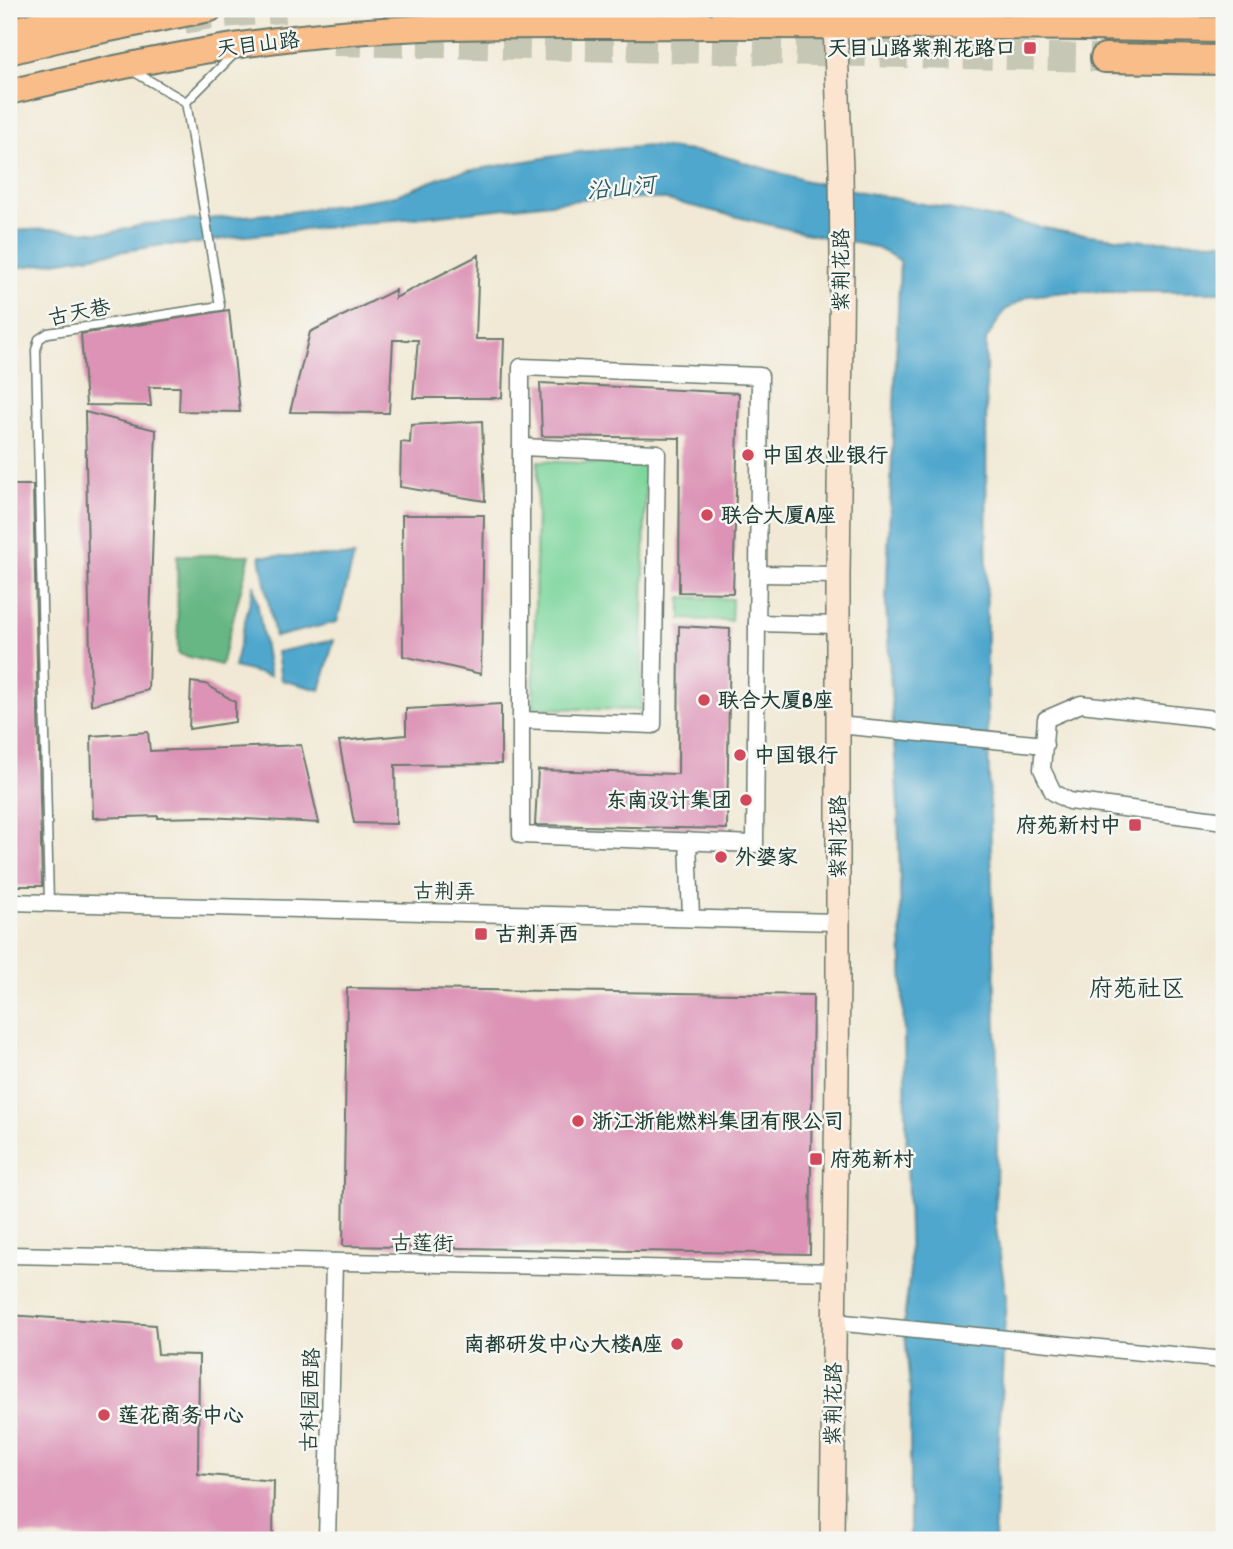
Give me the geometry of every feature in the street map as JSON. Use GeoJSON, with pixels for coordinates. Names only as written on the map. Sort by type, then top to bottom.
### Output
{"type":"FeatureCollection","features":[{"type":"Feature","properties":{"kind":"highway"},"geometry":{"type":"LineString","coordinates":[[1105,58],[1224,60]]}},
{"type":"Feature","properties":{"kind":"main road"},"geometry":{"type":"LineString","coordinates":[[9,31],[101,9]]}},
{"type":"Feature","properties":{"kind":"main road","name":"天目山路"},"geometry":{"type":"LineString","coordinates":[[9,52],[64,38],[210,9]]}},
{"type":"Feature","properties":{"kind":"main road","name":"天目山路"},"geometry":{"type":"LineString","coordinates":[[9,92],[124,66],[243,46],[350,32],[436,27],[833,17],[1224,30]]}},
{"type":"Feature","properties":{"kind":"street","name":"紫荆花路"},"geometry":{"type":"LineString","coordinates":[[832,1540],[842,257],[841,169],[833,17]]}},
{"type":"Feature","properties":{"kind":"street"},"geometry":{"type":"LineString","coordinates":[[521,367],[760,376],[755,844],[521,835],[521,447],[521,367]]}},
{"type":"Feature","properties":{"kind":"street"},"geometry":{"type":"LineString","coordinates":[[521,447],[657,453],[653,724],[521,720]]}},
{"type":"Feature","properties":{"kind":"street"},"geometry":{"type":"LineString","coordinates":[[758,574],[838,575]]}},
{"type":"Feature","properties":{"kind":"street"},"geometry":{"type":"LineString","coordinates":[[757,623],[838,625]]}},
{"type":"Feature","properties":{"kind":"street"},"geometry":{"type":"LineString","coordinates":[[1224,720],[1082,704],[1046,719],[1042,769],[1053,792],[1069,801],[1224,821]]}},
{"type":"Feature","properties":{"kind":"street"},"geometry":{"type":"LineString","coordinates":[[838,725],[1045,745]]}},
{"type":"Feature","properties":{"kind":"street"},"geometry":{"type":"LineString","coordinates":[[688,841],[691,917]]}},
{"type":"Feature","properties":{"kind":"street","name":"古荆弄"},"geometry":{"type":"LineString","coordinates":[[9,902],[838,922]]}},
{"type":"Feature","properties":{"kind":"street","name":"古莲街"},"geometry":{"type":"LineString","coordinates":[[9,1255],[835,1272]]}},
{"type":"Feature","properties":{"kind":"street","name":"古科园西路"},"geometry":{"type":"LineString","coordinates":[[327,1540],[334,1262]]}},
{"type":"Feature","properties":{"kind":"street"},"geometry":{"type":"LineString","coordinates":[[834,1322],[1224,1360]]}},
{"type":"Feature","properties":{"kind":"lane"},"geometry":{"type":"LineString","coordinates":[[124,66],[186,102],[243,46]]}},
{"type":"Feature","properties":{"kind":"lane","name":"古天巷"},"geometry":{"type":"LineString","coordinates":[[49,903],[36,350],[39,339],[48,333],[220,306],[186,102]]}},
{"type":"Feature","properties":{"kind":"green space"},"geometry":{"type":"Polygon","coordinates":[[[538,461],[646,466],[641,710],[533,708],[538,461]]]}},
{"type":"Feature","properties":{"kind":"green space"},"geometry":{"type":"Polygon","coordinates":[[[177,555],[250,555],[221,665],[178,654],[177,555]]]}},
{"type":"Feature","properties":{"kind":"green space"},"geometry":{"type":"Polygon","coordinates":[[[681,597],[732,599],[731,621],[681,619],[681,597]]]}},
{"type":"Feature","properties":{"kind":"water","name":"沿山河"},"geometry":{"type":"Polygon","coordinates":[[[649,146],[716,154],[807,181],[1070,233],[1146,241],[1224,242],[1224,292],[1065,292],[1029,296],[1004,311],[986,340],[987,702],[998,1103],[995,1221],[1006,1297],[994,1540],[910,1540],[910,1390],[904,1321],[910,1271],[898,808],[886,604],[900,260],[875,247],[663,199],[588,199],[237,237],[186,245],[163,245],[9,269],[9,231],[50,229],[109,233],[146,224],[292,212],[394,196],[450,174],[579,152],[649,146]]]}},
{"type":"Feature","properties":{"kind":"water"},"geometry":{"type":"Polygon","coordinates":[[[260,556],[354,556],[337,622],[275,637],[260,556]]]}},
{"type":"Feature","properties":{"kind":"water"},"geometry":{"type":"Polygon","coordinates":[[[254,584],[270,676],[234,667],[254,584]]]}},
{"type":"Feature","properties":{"kind":"water"},"geometry":{"type":"Polygon","coordinates":[[[334,640],[320,690],[281,680],[277,652],[334,640]]]}},
{"type":"Feature","properties":{"kind":"building"},"geometry":{"type":"Polygon","coordinates":[[[479,255],[476,339],[504,339],[502,398],[413,398],[418,340],[393,340],[389,413],[290,412],[310,332],[395,290],[395,298],[479,255]]]}},
{"type":"Feature","properties":{"kind":"building"},"geometry":{"type":"Polygon","coordinates":[[[229,310],[240,412],[179,411],[180,387],[149,387],[151,406],[86,405],[81,334],[229,310]]]}},
{"type":"Feature","properties":{"kind":"building","name":"联合大厦A座"},"geometry":{"type":"Polygon","coordinates":[[[540,383],[739,393],[733,593],[679,592],[680,438],[542,436],[540,383]]]}},
{"type":"Feature","properties":{"kind":"building"},"geometry":{"type":"Polygon","coordinates":[[[85,412],[156,430],[148,690],[91,705],[85,412]]]}},
{"type":"Feature","properties":{"kind":"building"},"geometry":{"type":"Polygon","coordinates":[[[482,421],[485,501],[400,487],[401,442],[410,443],[411,425],[482,421]]]}},
{"type":"Feature","properties":{"kind":"building"},"geometry":{"type":"Polygon","coordinates":[[[9,485],[33,485],[42,886],[9,886],[9,485]]]}},
{"type":"Feature","properties":{"kind":"building"},"geometry":{"type":"Polygon","coordinates":[[[402,515],[484,515],[481,674],[403,656],[402,515]]]}},
{"type":"Feature","properties":{"kind":"building","name":"联合大厦B座"},"geometry":{"type":"Polygon","coordinates":[[[679,626],[730,629],[727,829],[535,825],[538,770],[678,774],[679,626]]]}},
{"type":"Feature","properties":{"kind":"building"},"geometry":{"type":"Polygon","coordinates":[[[191,682],[206,684],[235,702],[235,722],[189,729],[191,682]]]}},
{"type":"Feature","properties":{"kind":"building"},"geometry":{"type":"Polygon","coordinates":[[[501,704],[501,764],[395,765],[396,824],[354,823],[339,741],[406,735],[406,709],[501,704]]]}},
{"type":"Feature","properties":{"kind":"building"},"geometry":{"type":"Polygon","coordinates":[[[148,732],[150,751],[301,745],[319,823],[208,817],[93,818],[91,736],[148,732]]]}},
{"type":"Feature","properties":{"kind":"building","name":"浙江浙能燃料集团有限公司"},"geometry":{"type":"Polygon","coordinates":[[[347,988],[813,995],[810,1254],[343,1246],[347,988]]]}},
{"type":"Feature","properties":{"kind":"building","name":"莲花商务中心"},"geometry":{"type":"Polygon","coordinates":[[[9,1315],[155,1325],[158,1354],[199,1355],[198,1474],[274,1481],[273,1540],[93,1540],[9,1533],[9,1315]]]}},
{"type":"Feature","properties":{"kind":"tunnel"},"geometry":{"type":"LineString","coordinates":[[184,20],[210,15],[285,9]]}},
{"type":"Feature","properties":{"kind":"tunnel"},"geometry":{"type":"LineString","coordinates":[[334,42],[1105,58]]}},
{"type":"Feature","properties":{"kind":"place","name":"天目山路紫荆花路口"},"geometry":{"type":"Point","coordinates":[1030,48]}},
{"type":"Feature","properties":{"kind":"place","name":"中国农业银行"},"geometry":{"type":"Point","coordinates":[748,455]}},
{"type":"Feature","properties":{"kind":"place","name":"联合大厦A座"},"geometry":{"type":"Point","coordinates":[707,515]}},
{"type":"Feature","properties":{"kind":"place","name":"联合大厦B座"},"geometry":{"type":"Point","coordinates":[704,700]}},
{"type":"Feature","properties":{"kind":"place","name":"中国银行"},"geometry":{"type":"Point","coordinates":[740,755]}},
{"type":"Feature","properties":{"kind":"place","name":"东南设计集团"},"geometry":{"type":"Point","coordinates":[746,800]}},
{"type":"Feature","properties":{"kind":"place","name":"府苑新村中"},"geometry":{"type":"Point","coordinates":[1135,825]}},
{"type":"Feature","properties":{"kind":"place","name":"外婆家"},"geometry":{"type":"Point","coordinates":[721,857]}},
{"type":"Feature","properties":{"kind":"place","name":"古荆弄西"},"geometry":{"type":"Point","coordinates":[481,934]}},
{"type":"Feature","properties":{"kind":"place","name":"浙江浙能燃料集团有限公司"},"geometry":{"type":"Point","coordinates":[578,1121]}},
{"type":"Feature","properties":{"kind":"place","name":"府苑新村"},"geometry":{"type":"Point","coordinates":[816,1159]}},
{"type":"Feature","properties":{"kind":"place","name":"南都研发中心大楼A座"},"geometry":{"type":"Point","coordinates":[677,1344]}},
{"type":"Feature","properties":{"kind":"place","name":"莲花商务中心"},"geometry":{"type":"Point","coordinates":[104,1415]}},
{"type":"Feature","properties":{"kind":"district","name":"府苑社区"},"geometry":{"type":"Point","coordinates":[1137,988]}}]}
